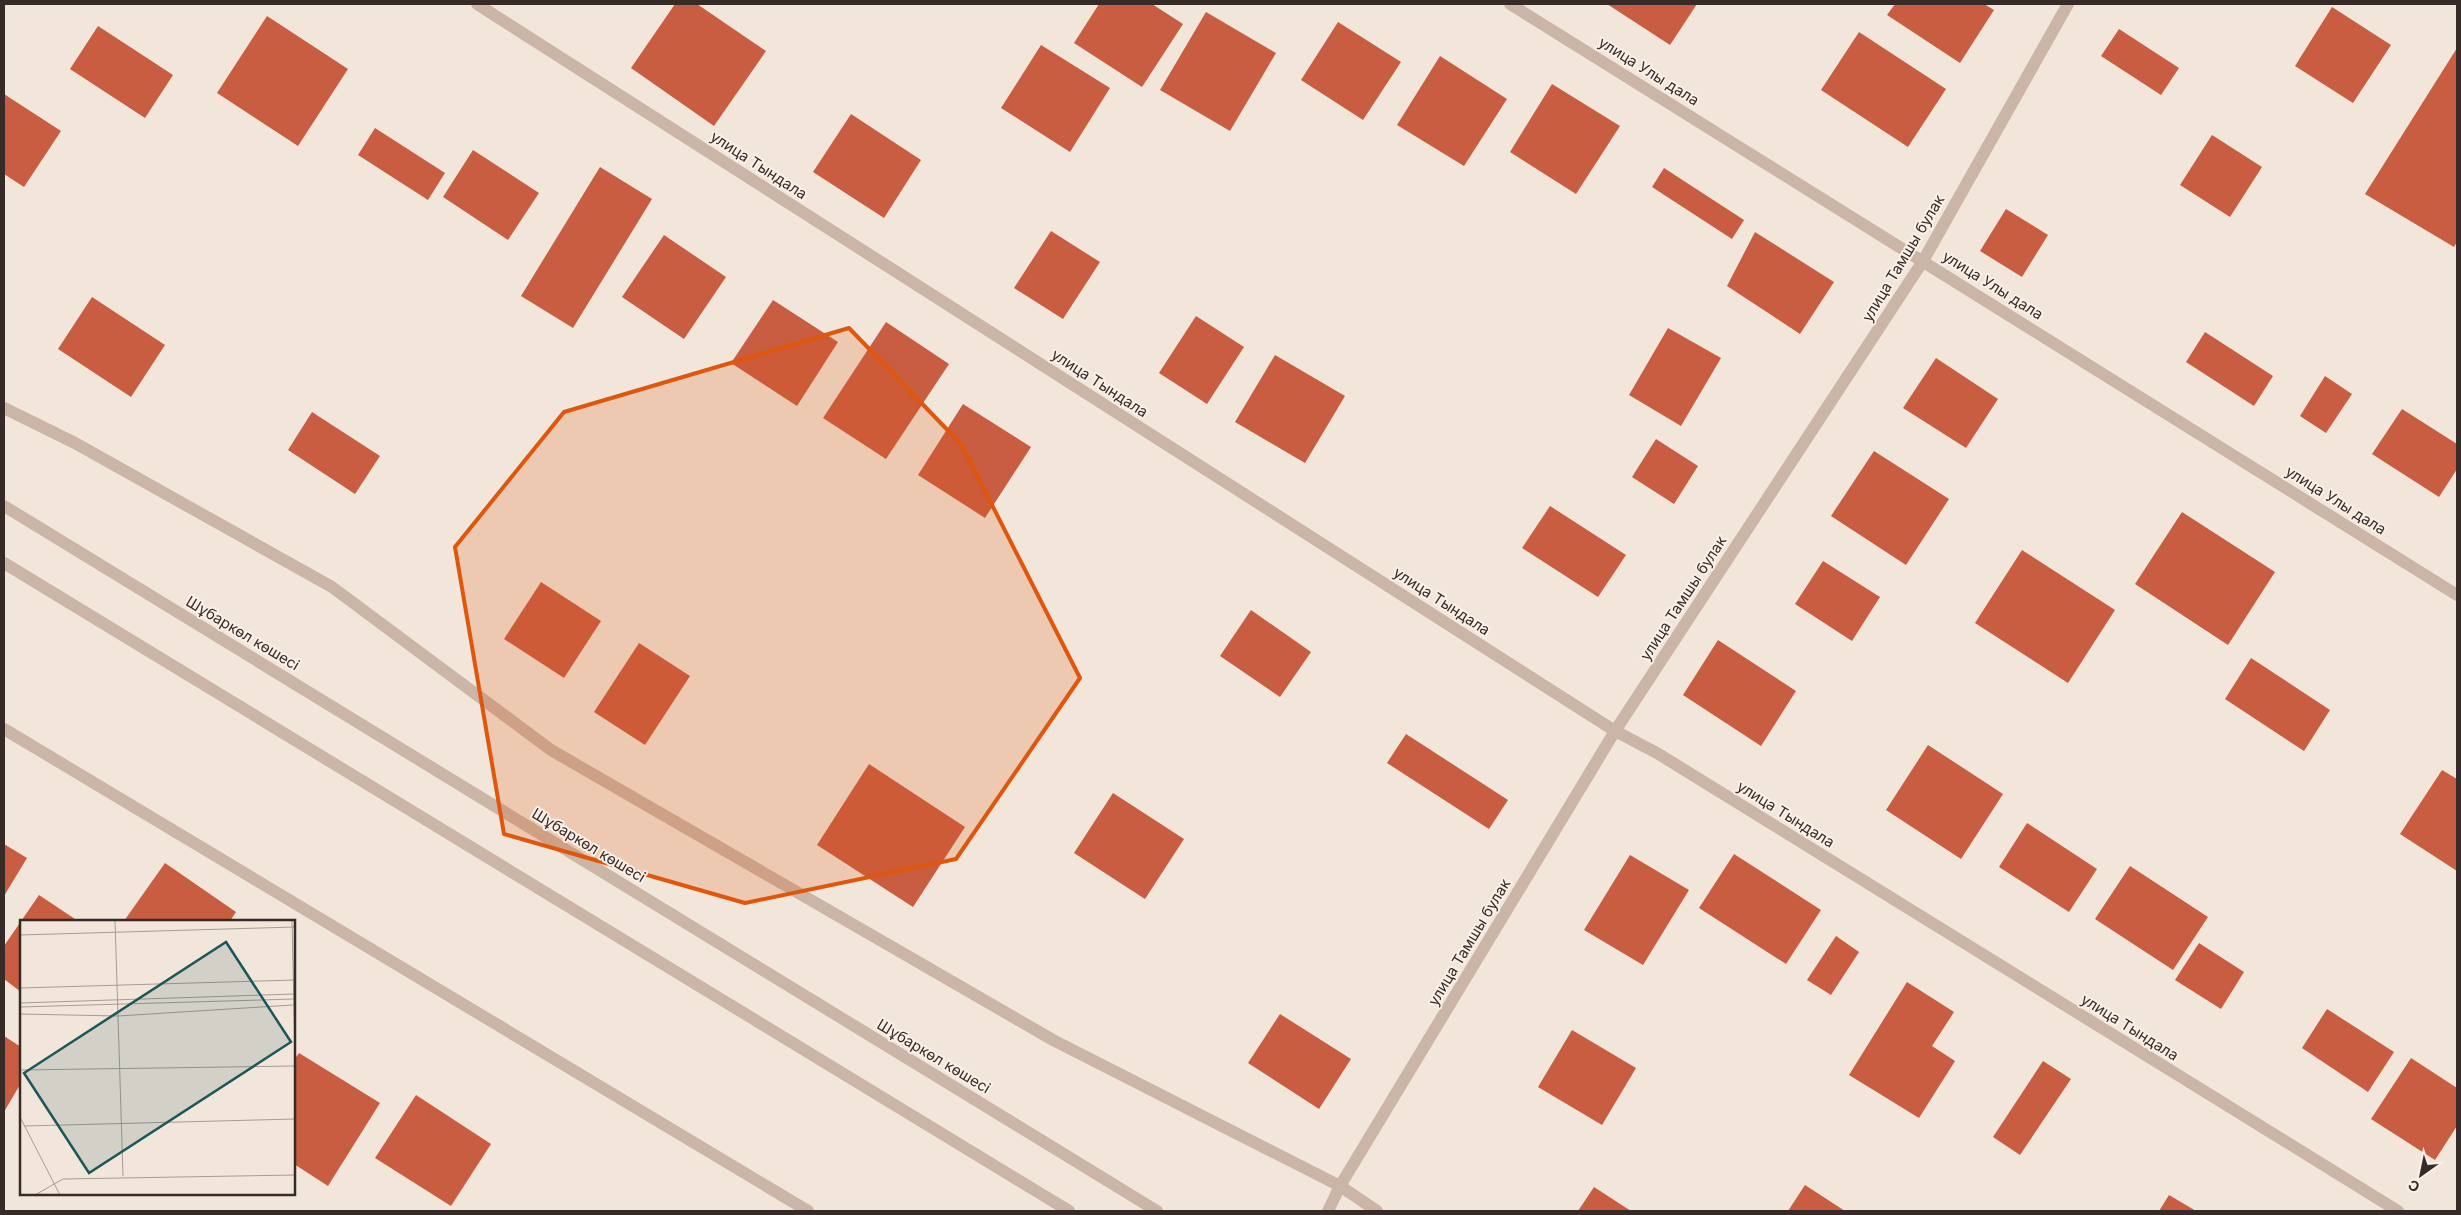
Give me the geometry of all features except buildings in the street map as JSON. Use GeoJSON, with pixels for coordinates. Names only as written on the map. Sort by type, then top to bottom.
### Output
{"type":"FeatureCollection","features":[{"type":"Feature","properties":{"kind":"street","name":"улица Тындала"},"geometry":{"type":"LineString","coordinates":[[477,4],[1615,731],[1657,753],[2398,1211]]}},
{"type":"Feature","properties":{"kind":"street","name":"улица Улы дала"},"geometry":{"type":"LineString","coordinates":[[1510,4],[2457,595]]}},
{"type":"Feature","properties":{"kind":"street","name":"улица Тамшы булак"},"geometry":{"type":"LineString","coordinates":[[1328,1211],[1340,1186],[1615,731],[1923,261],[2068,4]]}},
{"type":"Feature","properties":{"kind":"street"},"geometry":{"type":"LineString","coordinates":[[4,408],[76,443],[332,586],[551,750],[1053,1040],[1340,1186],[1377,1211]]}},
{"type":"Feature","properties":{"kind":"street","name":"Шұбаркөл көшесі"},"geometry":{"type":"LineString","coordinates":[[4,506],[1157,1211]]}},
{"type":"Feature","properties":{"kind":"street"},"geometry":{"type":"LineString","coordinates":[[4,563],[1069,1211]]}},
{"type":"Feature","properties":{"kind":"street"},"geometry":{"type":"LineString","coordinates":[[4,729],[808,1211]]}},
{"type":"Feature","properties":{"kind":"highlighted area"},"geometry":{"type":"Polygon","coordinates":[[[849,328],[961,444],[1080,678],[956,859],[745,903],[504,834],[455,547],[564,412],[849,328]]]}}]}
